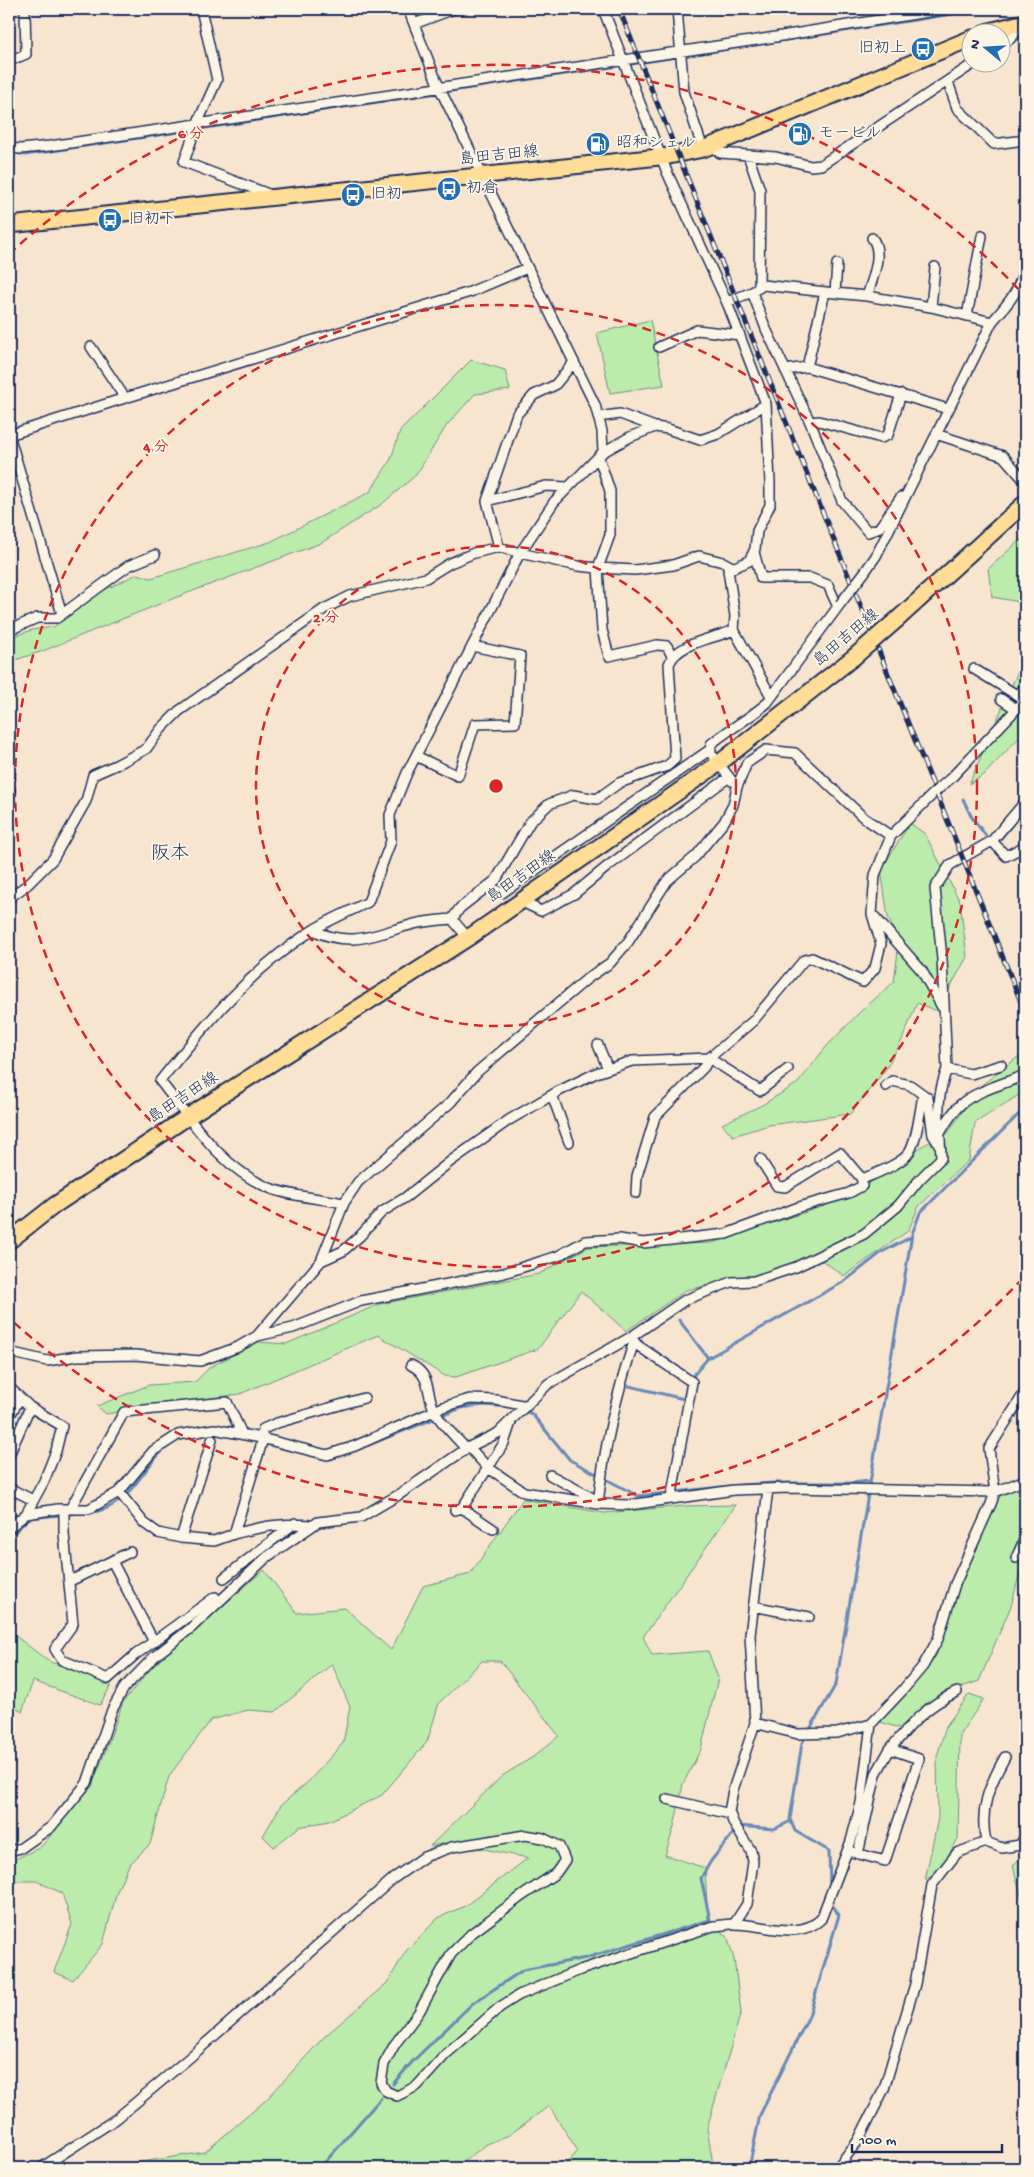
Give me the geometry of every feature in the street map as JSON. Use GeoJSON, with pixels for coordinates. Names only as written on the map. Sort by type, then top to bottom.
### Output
{"type":"FeatureCollection","features":[{"type":"Feature","properties":{"kind":"main road"},"geometry":{"type":"LineString","coordinates":[[1012,25],[1025,22]]}},
{"type":"Feature","properties":{"kind":"main road","name":"島田吉田線"},"geometry":{"type":"LineString","coordinates":[[9,225],[662,157],[707,147],[962,42]]}},
{"type":"Feature","properties":{"kind":"main road","name":"島田吉田線"},"geometry":{"type":"LineString","coordinates":[[9,1241],[56,1205],[189,1116],[468,938],[718,764],[854,657],[1025,503]]}},
{"type":"Feature","properties":{"kind":"street"},"geometry":{"type":"LineString","coordinates":[[9,61],[26,54],[25,9]]}},
{"type":"Feature","properties":{"kind":"street"},"geometry":{"type":"LineString","coordinates":[[201,9],[217,80],[197,124],[184,162],[278,198]]}},
{"type":"Feature","properties":{"kind":"street"},"geometry":{"type":"LineString","coordinates":[[408,9],[439,87],[481,177],[595,405],[602,431],[601,455],[610,491],[610,535],[598,568],[602,630],[609,656],[657,645],[667,646],[672,656]]}},
{"type":"Feature","properties":{"kind":"street"},"geometry":{"type":"LineString","coordinates":[[414,24],[454,9]]}},
{"type":"Feature","properties":{"kind":"street"},"geometry":{"type":"LineString","coordinates":[[603,9],[667,172],[727,302],[766,404],[770,504],[758,531],[754,552],[749,561],[728,570],[735,616],[734,630],[771,696]]}},
{"type":"Feature","properties":{"kind":"street"},"geometry":{"type":"LineString","coordinates":[[677,9],[682,50],[684,92],[707,147],[720,153],[776,157],[811,166],[821,165],[962,72]]}},
{"type":"Feature","properties":{"kind":"street"},"geometry":{"type":"LineString","coordinates":[[9,148],[21,150],[50,146],[946,9]]}},
{"type":"Feature","properties":{"kind":"street"},"geometry":{"type":"LineString","coordinates":[[1012,35],[1025,22]]}},
{"type":"Feature","properties":{"kind":"street"},"geometry":{"type":"LineString","coordinates":[[948,82],[957,108],[994,144],[1025,140]]}},
{"type":"Feature","properties":{"kind":"street"},"geometry":{"type":"LineString","coordinates":[[748,155],[760,190],[756,290],[766,329],[810,422],[842,500],[868,532],[879,528],[918,473]]}},
{"type":"Feature","properties":{"kind":"street"},"geometry":{"type":"LineString","coordinates":[[967,316],[982,236]]}},
{"type":"Feature","properties":{"kind":"street"},"geometry":{"type":"LineString","coordinates":[[867,296],[877,260],[877,244],[872,238]]}},
{"type":"Feature","properties":{"kind":"street"},"geometry":{"type":"LineString","coordinates":[[836,293],[837,264]]}},
{"type":"Feature","properties":{"kind":"street"},"geometry":{"type":"LineString","coordinates":[[737,787],[710,752],[711,744],[727,731],[751,717],[767,703],[876,556],[992,322],[1011,301],[1021,284],[1025,265]]}},
{"type":"Feature","properties":{"kind":"street"},"geometry":{"type":"LineString","coordinates":[[931,307],[935,267]]}},
{"type":"Feature","properties":{"kind":"street"},"geometry":{"type":"LineString","coordinates":[[62,614],[13,461],[9,435],[470,292],[526,268]]}},
{"type":"Feature","properties":{"kind":"street"},"geometry":{"type":"LineString","coordinates":[[727,302],[756,290],[763,285],[867,296],[931,307],[992,322]]}},
{"type":"Feature","properties":{"kind":"street"},"geometry":{"type":"LineString","coordinates":[[807,367],[825,292]]}},
{"type":"Feature","properties":{"kind":"street"},"geometry":{"type":"LineString","coordinates":[[659,347],[697,330],[740,335]]}},
{"type":"Feature","properties":{"kind":"street"},"geometry":{"type":"LineString","coordinates":[[91,347],[125,398]]}},
{"type":"Feature","properties":{"kind":"street"},"geometry":{"type":"LineString","coordinates":[[499,547],[487,501],[517,414],[534,395],[555,385],[574,362]]}},
{"type":"Feature","properties":{"kind":"street"},"geometry":{"type":"LineString","coordinates":[[785,370],[807,367],[948,409]]}},
{"type":"Feature","properties":{"kind":"street"},"geometry":{"type":"LineString","coordinates":[[810,422],[819,420],[881,438],[888,435],[901,394]]}},
{"type":"Feature","properties":{"kind":"street"},"geometry":{"type":"LineString","coordinates":[[598,417],[620,414],[654,427],[668,429],[700,440],[718,434],[766,404]]}},
{"type":"Feature","properties":{"kind":"street"},"geometry":{"type":"LineString","coordinates":[[344,1202],[273,1190],[247,1176],[225,1160],[160,1081],[214,1014],[257,971],[313,930],[368,902],[391,841],[390,815],[416,756],[520,553],[554,502],[601,455],[654,427]]}},
{"type":"Feature","properties":{"kind":"street"},"geometry":{"type":"LineString","coordinates":[[936,434],[1003,456],[1025,481]]}},
{"type":"Feature","properties":{"kind":"street"},"geometry":{"type":"LineString","coordinates":[[487,501],[546,486],[568,487]]}},
{"type":"Feature","properties":{"kind":"street"},"geometry":{"type":"LineString","coordinates":[[9,898],[27,885],[53,859],[86,801],[93,775],[146,749],[161,728],[179,711],[324,609],[350,596],[426,578],[450,563],[474,553],[499,547],[578,566],[598,568],[635,570],[673,565],[699,556],[723,562],[734,568]]}},
{"type":"Feature","properties":{"kind":"street"},"geometry":{"type":"LineString","coordinates":[[754,552],[761,578],[810,578],[828,585],[839,606]]}},
{"type":"Feature","properties":{"kind":"street"},"geometry":{"type":"LineString","coordinates":[[9,630],[37,618],[57,618],[128,566],[155,556]]}},
{"type":"Feature","properties":{"kind":"street"},"geometry":{"type":"LineString","coordinates":[[313,930],[329,938],[346,940],[366,939],[416,924],[452,919],[460,908],[496,880],[530,822],[550,804],[573,795],[598,799],[619,783],[668,766],[675,759],[669,664],[672,656],[692,645],[734,630]]}},
{"type":"Feature","properties":{"kind":"street"},"geometry":{"type":"LineString","coordinates":[[416,756],[458,776],[475,724],[515,723],[520,656],[472,646]]}},
{"type":"Feature","properties":{"kind":"street"},"geometry":{"type":"LineString","coordinates":[[974,669],[1023,699]]}},
{"type":"Feature","properties":{"kind":"street"},"geometry":{"type":"LineString","coordinates":[[636,1193],[637,1176],[655,1117],[704,1068],[708,1058],[754,1021],[804,960],[812,958],[863,982],[875,968],[881,944],[872,914],[875,875],[891,836],[1016,709],[1023,699],[1025,686]]}},
{"type":"Feature","properties":{"kind":"street"},"geometry":{"type":"LineString","coordinates":[[1001,699],[1016,709]]}},
{"type":"Feature","properties":{"kind":"street"},"geometry":{"type":"LineString","coordinates":[[488,886],[502,893],[710,749]]}},
{"type":"Feature","properties":{"kind":"street"},"geometry":{"type":"LineString","coordinates":[[258,1336],[321,1261],[339,1220],[344,1202],[358,1182],[450,1103],[477,1072],[588,978],[610,962],[628,942],[668,881],[696,856],[724,822],[733,805],[737,787],[748,763],[766,750],[795,753],[864,818],[891,836]]}},
{"type":"Feature","properties":{"kind":"street"},"geometry":{"type":"LineString","coordinates":[[520,901],[542,911],[574,894],[608,866],[729,777]]}},
{"type":"Feature","properties":{"kind":"street"},"geometry":{"type":"LineString","coordinates":[[9,1852],[21,1848],[51,1827],[87,1783],[112,1710],[124,1688],[156,1656],[191,1628],[266,1557],[318,1522],[361,1517],[468,1448],[498,1433],[548,1384],[633,1340],[685,1300],[731,1282],[754,1281],[796,1268],[864,1234],[898,1206],[920,1179],[942,1158],[937,1108],[940,1086],[947,1070],[942,959],[934,888],[950,864],[992,843],[1025,802]]}},
{"type":"Feature","properties":{"kind":"street"},"geometry":{"type":"LineString","coordinates":[[992,843],[1006,856],[1025,846]]}},
{"type":"Feature","properties":{"kind":"street"},"geometry":{"type":"LineString","coordinates":[[872,914],[922,971],[944,1010]]}},
{"type":"Feature","properties":{"kind":"street"},"geometry":{"type":"LineString","coordinates":[[452,919],[468,938]]}},
{"type":"Feature","properties":{"kind":"street"},"geometry":{"type":"LineString","coordinates":[[598,1045],[608,1069]]}},
{"type":"Feature","properties":{"kind":"street"},"geometry":{"type":"LineString","coordinates":[[321,1261],[343,1251],[382,1212],[406,1197],[451,1161],[509,1120],[552,1096],[608,1069],[632,1061],[708,1058],[760,1092],[788,1070]]}},
{"type":"Feature","properties":{"kind":"street"},"geometry":{"type":"LineString","coordinates":[[947,1070],[971,1074],[1001,1065]]}},
{"type":"Feature","properties":{"kind":"street"},"geometry":{"type":"LineString","coordinates":[[940,1133],[952,1114],[962,1104],[974,1096],[1025,1075]]}},
{"type":"Feature","properties":{"kind":"street"},"geometry":{"type":"LineString","coordinates":[[886,1086],[892,1081],[910,1085],[928,1098],[933,1135],[941,1148]]}},
{"type":"Feature","properties":{"kind":"street"},"geometry":{"type":"LineString","coordinates":[[862,1180],[880,1172],[908,1155],[914,1140],[924,1095]]}},
{"type":"Feature","properties":{"kind":"street"},"geometry":{"type":"LineString","coordinates":[[552,1096],[569,1142]]}},
{"type":"Feature","properties":{"kind":"street"},"geometry":{"type":"LineString","coordinates":[[9,1352],[47,1361],[77,1356],[134,1355],[200,1361],[238,1347],[258,1336],[293,1328],[361,1301],[504,1273],[558,1256],[586,1241],[620,1239],[643,1243],[726,1234],[799,1207],[849,1193],[862,1186],[862,1180],[840,1153],[785,1188],[777,1186],[760,1159]]}},
{"type":"Feature","properties":{"kind":"street"},"geometry":{"type":"LineString","coordinates":[[633,1340],[688,1379],[671,1498]]}},
{"type":"Feature","properties":{"kind":"street"},"geometry":{"type":"LineString","coordinates":[[598,1502],[602,1469],[621,1381],[633,1340]]}},
{"type":"Feature","properties":{"kind":"street"},"geometry":{"type":"LineString","coordinates":[[411,1365],[420,1369],[429,1383],[435,1412],[488,1467],[524,1492],[629,1505],[734,1490],[995,1492],[1025,1480]]}},
{"type":"Feature","properties":{"kind":"street"},"geometry":{"type":"LineString","coordinates":[[9,1387],[30,1407],[62,1426],[56,1452],[44,1481],[26,1514],[9,1528]]}},
{"type":"Feature","properties":{"kind":"street"},"geometry":{"type":"LineString","coordinates":[[755,1723],[799,1734],[837,1733],[871,1724],[923,1666],[938,1638],[955,1584],[995,1492],[989,1449],[1025,1392]]}},
{"type":"Feature","properties":{"kind":"street"},"geometry":{"type":"LineString","coordinates":[[9,1394],[17,1404],[9,1417]]}},
{"type":"Feature","properties":{"kind":"street"},"geometry":{"type":"LineString","coordinates":[[234,1534],[260,1450],[263,1429],[277,1423],[364,1398]]}},
{"type":"Feature","properties":{"kind":"street"},"geometry":{"type":"LineString","coordinates":[[26,1514],[66,1509],[89,1509],[120,1492],[153,1451],[178,1435],[214,1429],[327,1455],[356,1446],[470,1399],[496,1400],[526,1407]]}},
{"type":"Feature","properties":{"kind":"street"},"geometry":{"type":"LineString","coordinates":[[223,1597],[217,1596],[135,1655],[108,1679],[62,1660],[55,1649],[73,1624],[64,1521],[66,1509],[124,1412],[227,1402],[242,1434]]}},
{"type":"Feature","properties":{"kind":"street"},"geometry":{"type":"LineString","coordinates":[[9,1455],[30,1407]]}},
{"type":"Feature","properties":{"kind":"street"},"geometry":{"type":"LineString","coordinates":[[493,1529],[458,1509],[504,1443],[514,1417]]}},
{"type":"Feature","properties":{"kind":"street"},"geometry":{"type":"LineString","coordinates":[[181,1538],[212,1440]]}},
{"type":"Feature","properties":{"kind":"street"},"geometry":{"type":"LineString","coordinates":[[550,1475],[598,1502]]}},
{"type":"Feature","properties":{"kind":"street"},"geometry":{"type":"LineString","coordinates":[[9,1488],[33,1500]]}},
{"type":"Feature","properties":{"kind":"street"},"geometry":{"type":"LineString","coordinates":[[734,1924],[748,1904],[753,1862],[750,1851],[729,1812],[733,1790],[755,1723],[750,1635],[768,1489]]}},
{"type":"Feature","properties":{"kind":"street"},"geometry":{"type":"LineString","coordinates":[[120,1492],[144,1523],[158,1534],[214,1541],[260,1527],[295,1523],[311,1526]]}},
{"type":"Feature","properties":{"kind":"street"},"geometry":{"type":"LineString","coordinates":[[224,1578],[295,1523]]}},
{"type":"Feature","properties":{"kind":"street"},"geometry":{"type":"LineString","coordinates":[[1016,1558],[1025,1538]]}},
{"type":"Feature","properties":{"kind":"street"},"geometry":{"type":"LineString","coordinates":[[70,1581],[130,1552]]}},
{"type":"Feature","properties":{"kind":"street"},"geometry":{"type":"LineString","coordinates":[[112,1561],[154,1642]]}},
{"type":"Feature","properties":{"kind":"street"},"geometry":{"type":"LineString","coordinates":[[753,1606],[809,1617]]}},
{"type":"Feature","properties":{"kind":"street"},"geometry":{"type":"LineString","coordinates":[[858,1854],[876,1774],[890,1749],[915,1719],[937,1701],[957,1692]]}},
{"type":"Feature","properties":{"kind":"street"},"geometry":{"type":"LineString","coordinates":[[41,2168],[116,2119],[190,2058],[379,1891],[424,1857],[452,1847],[525,1835],[544,1838],[559,1846],[565,1860],[556,1873],[472,1933],[450,1954],[419,2012],[395,2044],[384,2064],[381,2083],[386,2091],[398,2096],[417,2086],[446,2054],[500,2007],[519,1994],[651,1945],[713,1926],[734,1924],[796,1930],[814,1926],[821,1919],[848,1851],[861,1803],[871,1724]]}},
{"type":"Feature","properties":{"kind":"street"},"geometry":{"type":"LineString","coordinates":[[848,1851],[885,1861],[919,1758],[890,1749]]}},
{"type":"Feature","properties":{"kind":"street"},"geometry":{"type":"LineString","coordinates":[[986,1842],[982,1823],[988,1794],[1005,1757]]}},
{"type":"Feature","properties":{"kind":"street"},"geometry":{"type":"LineString","coordinates":[[667,1799],[730,1814]]}},
{"type":"Feature","properties":{"kind":"street"},"geometry":{"type":"LineString","coordinates":[[836,2168],[858,2141],[884,2089],[915,1984],[932,1884],[957,1853],[986,1842],[1002,1848],[1020,1845],[1025,1837]]}},
{"type":"Feature","properties":{"kind":"green space"},"geometry":{"type":"Polygon","coordinates":[[[650,320],[664,385],[610,393],[597,333],[650,320]]]}},
{"type":"Feature","properties":{"kind":"green space"},"geometry":{"type":"Polygon","coordinates":[[[471,360],[505,370],[510,390],[475,394],[447,425],[416,475],[382,504],[321,543],[177,597],[40,652],[9,662],[9,638],[32,630],[54,627],[80,602],[137,574],[151,578],[270,542],[370,492],[391,459],[400,431],[471,360]]]}},
{"type":"Feature","properties":{"kind":"green space"},"geometry":{"type":"Polygon","coordinates":[[[1021,539],[1025,541],[1025,603],[992,597],[988,569],[1021,539]]]}},
{"type":"Feature","properties":{"kind":"green space"},"geometry":{"type":"Polygon","coordinates":[[[1025,655],[1025,731],[984,775],[969,784],[1025,655]]]}},
{"type":"Feature","properties":{"kind":"green space"},"geometry":{"type":"Polygon","coordinates":[[[910,823],[925,834],[960,902],[967,957],[937,1011],[917,1003],[902,1040],[886,1069],[850,1114],[769,1125],[733,1136],[722,1124],[762,1105],[798,1083],[826,1047],[860,1012],[894,982],[899,943],[888,917],[881,870],[910,823]]]}},
{"type":"Feature","properties":{"kind":"green space"},"geometry":{"type":"Polygon","coordinates":[[[1025,1056],[1025,1091],[975,1123],[969,1160],[919,1206],[908,1231],[844,1276],[823,1261],[686,1290],[626,1331],[581,1291],[538,1349],[456,1377],[445,1376],[378,1335],[240,1394],[106,1414],[97,1406],[149,1385],[195,1382],[210,1367],[258,1342],[286,1344],[380,1304],[539,1274],[588,1247],[712,1243],[827,1205],[870,1183],[922,1146],[948,1133],[979,1087],[1018,1057],[1025,1056]]]}},
{"type":"Feature","properties":{"kind":"green space"},"geometry":{"type":"Polygon","coordinates":[[[1025,1484],[1025,1553],[1011,1606],[979,1681],[941,1694],[899,1728],[880,1722],[903,1698],[936,1656],[959,1585],[998,1495],[1025,1484]]]}},
{"type":"Feature","properties":{"kind":"green space"},"geometry":{"type":"Polygon","coordinates":[[[523,1499],[604,1513],[684,1506],[736,1505],[643,1637],[652,1655],[708,1651],[718,1678],[701,1749],[683,1784],[674,1827],[665,1855],[705,1868],[708,1922],[727,1936],[734,1959],[741,2012],[707,2128],[712,2168],[562,2168],[578,2151],[549,2106],[509,2135],[487,2144],[455,2168],[129,2168],[135,2163],[205,2152],[266,2100],[324,2037],[387,1983],[406,1951],[438,1918],[465,1906],[528,1858],[474,1847],[462,1840],[430,1846],[502,1776],[533,1757],[559,1736],[500,1661],[482,1661],[439,1703],[427,1742],[382,1795],[329,1821],[299,1827],[274,1847],[263,1836],[281,1805],[309,1781],[343,1743],[350,1707],[332,1664],[275,1712],[248,1710],[211,1720],[169,1776],[150,1844],[129,1865],[117,1891],[103,1944],[73,1980],[54,1972],[72,1924],[62,1893],[36,1881],[10,1881],[9,1862],[41,1847],[88,1790],[99,1768],[123,1702],[153,1666],[264,1570],[297,1613],[345,1608],[391,1650],[423,1586],[470,1574],[523,1499]]]}},
{"type":"Feature","properties":{"kind":"green space"},"geometry":{"type":"Polygon","coordinates":[[[9,1631],[48,1661],[111,1685],[100,1705],[33,1681],[22,1712],[9,1702],[9,1631]]]}},
{"type":"Feature","properties":{"kind":"green space"},"geometry":{"type":"Polygon","coordinates":[[[969,1694],[984,1699],[960,1734],[958,1839],[937,1874],[925,1880],[938,1818],[937,1756],[946,1726],[969,1694]]]}},
{"type":"Feature","properties":{"kind":"green space"},"geometry":{"type":"Polygon","coordinates":[[[1025,1852],[1025,1903],[1023,1903],[1013,1866],[1025,1852]]]}},
{"type":"Feature","properties":{"kind":"waterway"},"geometry":{"type":"LineString","coordinates":[[12,152],[25,155],[985,9]]}},
{"type":"Feature","properties":{"kind":"waterway"},"geometry":{"type":"LineString","coordinates":[[963,799],[971,816],[989,840]]}},
{"type":"Feature","properties":{"kind":"waterway"},"geometry":{"type":"LineString","coordinates":[[997,843],[1025,809]]}},
{"type":"Feature","properties":{"kind":"waterway"},"geometry":{"type":"LineString","coordinates":[[830,1887],[829,1851],[795,1831],[790,1819],[802,1743],[836,1684],[912,1234],[920,1213],[1020,1113],[1025,1111]]}},
{"type":"Feature","properties":{"kind":"waterway"},"geometry":{"type":"LineString","coordinates":[[638,1339],[692,1377],[708,1358],[845,1281],[882,1252],[911,1237]]}},
{"type":"Feature","properties":{"kind":"waterway"},"geometry":{"type":"LineString","coordinates":[[679,1320],[708,1358]]}},
{"type":"Feature","properties":{"kind":"waterway"},"geometry":{"type":"LineString","coordinates":[[625,1385],[684,1399],[689,1381]]}},
{"type":"Feature","properties":{"kind":"waterway"},"geometry":{"type":"LineString","coordinates":[[368,1445],[461,1408],[483,1405],[512,1407]]}},
{"type":"Feature","properties":{"kind":"waterway"},"geometry":{"type":"LineString","coordinates":[[522,1410],[532,1414],[570,1460],[638,1496],[739,1485],[870,1481]]}},
{"type":"Feature","properties":{"kind":"waterway"},"geometry":{"type":"LineString","coordinates":[[88,1513],[104,1510],[116,1503],[136,1484],[162,1451],[174,1442],[182,1439],[194,1436],[223,1434],[290,1450]]}},
{"type":"Feature","properties":{"kind":"waterway"},"geometry":{"type":"LineString","coordinates":[[325,1458],[330,1459],[338,1456]]}},
{"type":"Feature","properties":{"kind":"waterway"},"geometry":{"type":"LineString","coordinates":[[9,1538],[29,1518],[82,1513]]}},
{"type":"Feature","properties":{"kind":"waterway"},"geometry":{"type":"LineString","coordinates":[[393,2084],[413,2061],[473,2003],[523,1970],[586,1958],[710,1920],[701,1878],[711,1861],[739,1826],[774,1829],[791,1821]]}},
{"type":"Feature","properties":{"kind":"waterway"},"geometry":{"type":"LineString","coordinates":[[749,2168],[760,2115],[809,2016],[839,1915],[832,1906],[831,1901]]}},
{"type":"Feature","properties":{"kind":"waterway"},"geometry":{"type":"LineString","coordinates":[[320,2168],[381,2098]]}},
{"type":"Feature","properties":{"kind":"railway"},"geometry":{"type":"LineString","coordinates":[[619,9],[1025,1012]]}},
{"type":"Feature","properties":{"kind":"place","name":"旧初上"},"geometry":{"type":"Point","coordinates":[923,49]}},
{"type":"Feature","properties":{"kind":"place","name":"モービル"},"geometry":{"type":"Point","coordinates":[800,134]}},
{"type":"Feature","properties":{"kind":"place","name":"昭和シェル"},"geometry":{"type":"Point","coordinates":[598,144]}},
{"type":"Feature","properties":{"kind":"place","name":"初倉"},"geometry":{"type":"Point","coordinates":[449,189]}},
{"type":"Feature","properties":{"kind":"place","name":"旧初"},"geometry":{"type":"Point","coordinates":[353,195]}},
{"type":"Feature","properties":{"kind":"place","name":"旧初下"},"geometry":{"type":"Point","coordinates":[110,220]}},
{"type":"Feature","properties":{"kind":"district","name":"阪本"},"geometry":{"type":"Point","coordinates":[170,854]}}]}
